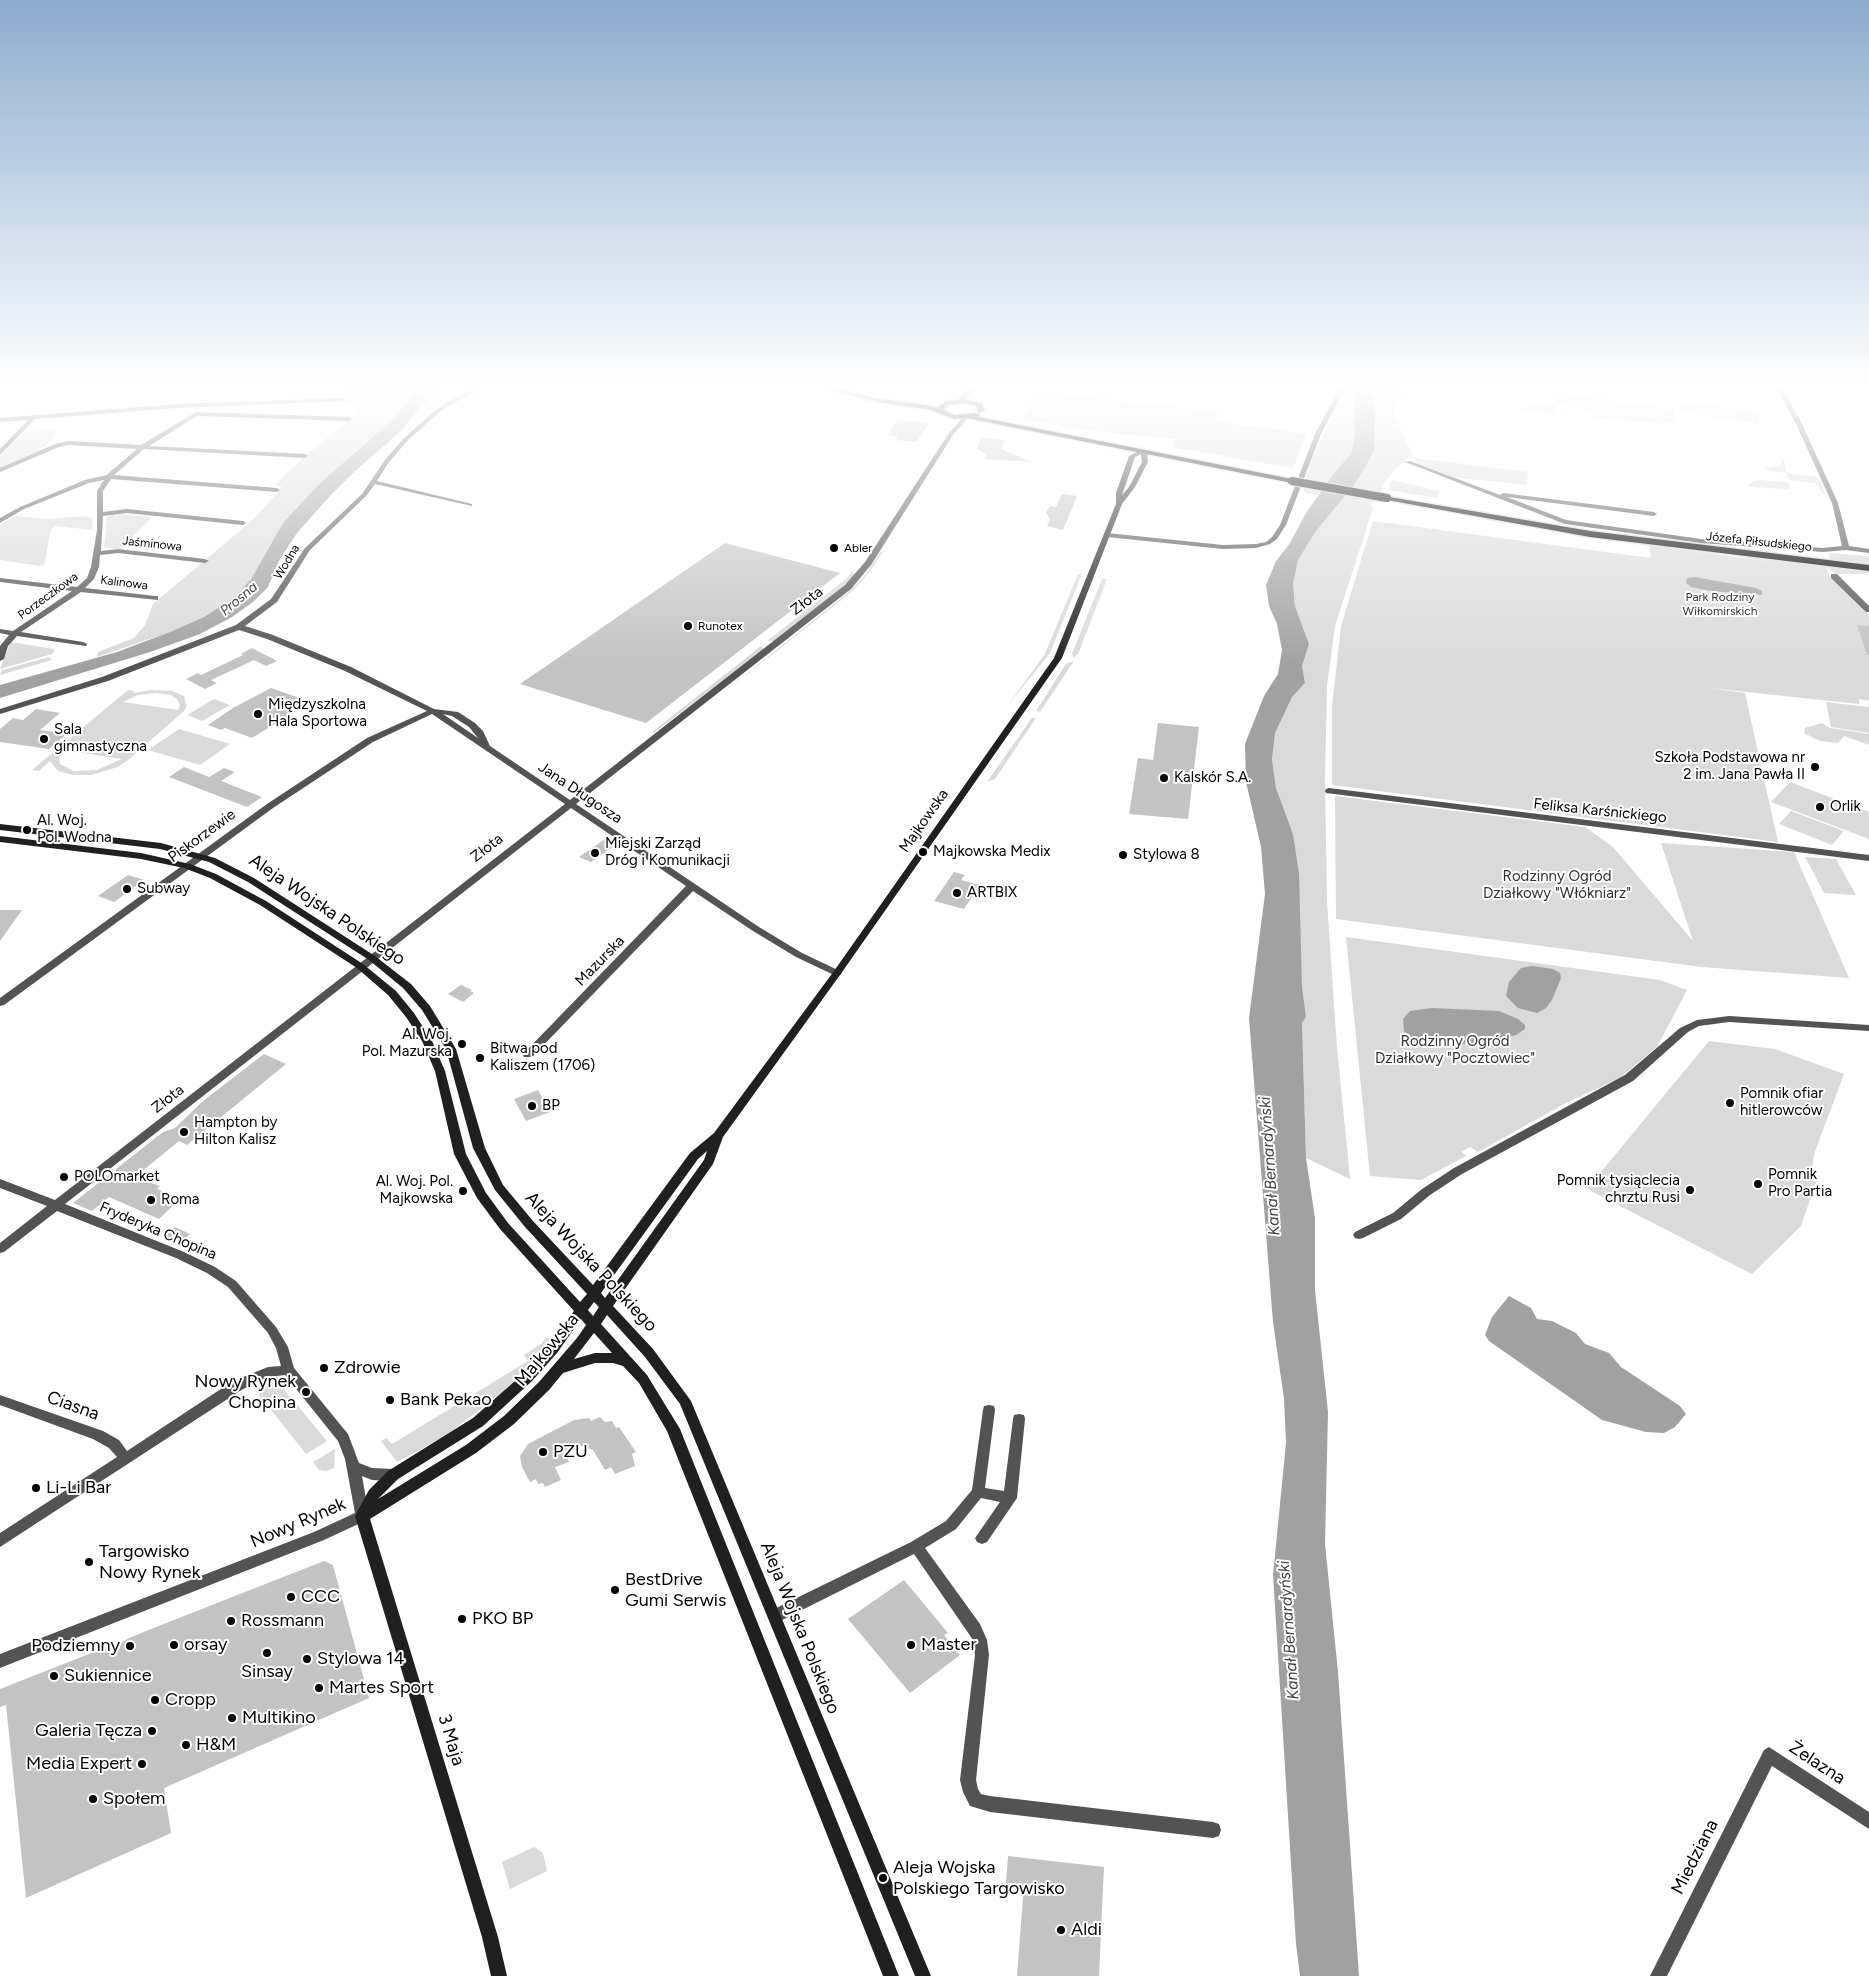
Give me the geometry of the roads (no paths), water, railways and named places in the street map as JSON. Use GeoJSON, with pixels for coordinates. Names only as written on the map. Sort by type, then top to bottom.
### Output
{"type":"FeatureCollection","features":[{"type":"Feature","properties":{"kind":"main road","name":"Majkowska"},"geometry":{"type":"LineString","coordinates":[[1119,504],[1119,493],[1123,481]]}},
{"type":"Feature","properties":{"kind":"main road","name":"Majkowska"},"geometry":{"type":"LineString","coordinates":[[362,1516],[374,1494],[393,1475],[460,1435],[494,1409],[543,1361],[694,1156],[718,1136],[837,974],[1058,658],[1119,504],[1135,481]]}},
{"type":"Feature","properties":{"kind":"main road","name":"Józefa Piłsudskiego"},"geometry":{"type":"LineString","coordinates":[[1293,481],[1590,534],[1869,568]]}},
{"type":"Feature","properties":{"kind":"main road","name":"Aleja Wojska Polskiego"},"geometry":{"type":"LineString","coordinates":[[0,827],[154,845],[201,856],[236,872],[372,958],[411,991],[443,1034],[457,1066],[479,1148],[499,1187],[529,1224],[663,1369],[684,1401],[775,1616],[923,1976]]}},
{"type":"Feature","properties":{"kind":"main road","name":"Aleja Wojska Polskiego"},"geometry":{"type":"LineString","coordinates":[[0,838],[141,856],[187,866],[213,876],[244,892],[360,966],[402,1004],[427,1041],[440,1071],[460,1154],[481,1195],[504,1226],[629,1362],[655,1395],[673,1429],[891,1976]]}},
{"type":"Feature","properties":{"kind":"main road","name":"Majkowska"},"geometry":{"type":"LineString","coordinates":[[362,1516],[490,1435],[526,1404],[560,1369],[709,1161],[718,1136]]}},
{"type":"Feature","properties":{"kind":"main road"},"geometry":{"type":"LineString","coordinates":[[560,1369],[595,1358],[613,1358],[629,1362]]}},
{"type":"Feature","properties":{"kind":"main road","name":"3 Maja"},"geometry":{"type":"LineString","coordinates":[[362,1516],[488,1929],[499,1976]]}},
{"type":"Feature","properties":{"kind":"street"},"geometry":{"type":"LineString","coordinates":[[0,521],[22,508],[86,481]]}},
{"type":"Feature","properties":{"kind":"street","name":"Porzeczkowa"},"geometry":{"type":"LineString","coordinates":[[15,633],[78,590],[92,575],[97,553],[100,491],[106,481]]}},
{"type":"Feature","properties":{"kind":"street"},"geometry":{"type":"LineString","coordinates":[[172,481],[277,490]]}},
{"type":"Feature","properties":{"kind":"street","name":"Złota"},"geometry":{"type":"LineString","coordinates":[[0,1249],[360,966],[569,803],[666,731],[848,587],[868,563],[921,481]]}},
{"type":"Feature","properties":{"kind":"street"},"geometry":{"type":"LineString","coordinates":[[1107,535],[1223,547],[1256,546],[1268,543],[1275,538],[1282,526],[1300,481]]}},
{"type":"Feature","properties":{"kind":"street"},"geometry":{"type":"LineString","coordinates":[[1458,481],[1550,517],[1573,523],[1701,541],[1823,550],[1846,548],[1869,551]]}},
{"type":"Feature","properties":{"kind":"street"},"geometry":{"type":"LineString","coordinates":[[1825,481],[1835,503],[1846,548]]}},
{"type":"Feature","properties":{"kind":"street"},"geometry":{"type":"LineString","coordinates":[[374,482],[470,505]]}},
{"type":"Feature","properties":{"kind":"street","name":"Wodna"},"geometry":{"type":"LineString","coordinates":[[2,711],[105,680],[239,627],[274,600],[307,549],[364,495],[374,482]]}},
{"type":"Feature","properties":{"kind":"street"},"geometry":{"type":"LineString","coordinates":[[1492,494],[1654,514]]}},
{"type":"Feature","properties":{"kind":"street"},"geometry":{"type":"LineString","coordinates":[[100,514],[126,511],[243,523]]}},
{"type":"Feature","properties":{"kind":"street","name":"Jaśminowa"},"geometry":{"type":"LineString","coordinates":[[97,553],[122,551],[205,561]]}},
{"type":"Feature","properties":{"kind":"street"},"geometry":{"type":"LineString","coordinates":[[1834,576],[1869,610]]}},
{"type":"Feature","properties":{"kind":"street","name":"Kalinowa"},"geometry":{"type":"LineString","coordinates":[[0,580],[155,598]]}},
{"type":"Feature","properties":{"kind":"street","name":"Jana Długosza"},"geometry":{"type":"LineString","coordinates":[[239,627],[270,637],[358,673],[433,711],[782,945],[837,974]]}},
{"type":"Feature","properties":{"kind":"street"},"geometry":{"type":"LineString","coordinates":[[0,631],[83,644]]}},
{"type":"Feature","properties":{"kind":"street"},"geometry":{"type":"LineString","coordinates":[[0,658],[4,646],[15,633]]}},
{"type":"Feature","properties":{"kind":"street","name":"Wodna"},"geometry":{"type":"LineString","coordinates":[[0,720],[19,706]]}},
{"type":"Feature","properties":{"kind":"street","name":"Piskorzewie"},"geometry":{"type":"LineString","coordinates":[[0,1003],[283,797],[360,745],[433,711]]}},
{"type":"Feature","properties":{"kind":"street","name":"Feliksa Karśnickiego"},"geometry":{"type":"LineString","coordinates":[[1329,791],[1869,858]]}},
{"type":"Feature","properties":{"kind":"street","name":"Mazurska"},"geometry":{"type":"LineString","coordinates":[[528,1056],[692,886]]}},
{"type":"Feature","properties":{"kind":"street"},"geometry":{"type":"LineString","coordinates":[[1359,1236],[1397,1216],[1426,1192],[1458,1170],[1629,1078],[1684,1030],[1697,1023],[1729,1019],[1869,1028]]}},
{"type":"Feature","properties":{"kind":"street","name":"Fryderyka Chopina"},"geometry":{"type":"LineString","coordinates":[[0,1183],[54,1207],[180,1255],[222,1277],[240,1293],[272,1330],[282,1347],[288,1370]]}},
{"type":"Feature","properties":{"kind":"street"},"geometry":{"type":"LineString","coordinates":[[0,1541],[248,1379],[268,1372],[288,1370]]}},
{"type":"Feature","properties":{"kind":"street","name":"Nowy Rynek"},"geometry":{"type":"LineString","coordinates":[[0,1662],[319,1536],[362,1516],[354,1467],[343,1438],[288,1370]]}},
{"type":"Feature","properties":{"kind":"street","name":"Ciasna"},"geometry":{"type":"LineString","coordinates":[[0,1400],[98,1435],[114,1444],[126,1459]]}},
{"type":"Feature","properties":{"kind":"street"},"geometry":{"type":"LineString","coordinates":[[775,1616],[916,1546],[951,1525],[978,1492],[989,1410]]}},
{"type":"Feature","properties":{"kind":"street"},"geometry":{"type":"LineString","coordinates":[[982,1538],[1010,1498],[1019,1419]]}},
{"type":"Feature","properties":{"kind":"street"},"geometry":{"type":"LineString","coordinates":[[354,1467],[372,1474],[393,1475]]}},
{"type":"Feature","properties":{"kind":"street"},"geometry":{"type":"LineString","coordinates":[[978,1492],[1010,1498]]}},
{"type":"Feature","properties":{"kind":"street"},"geometry":{"type":"LineString","coordinates":[[916,1546],[975,1629],[980,1640],[982,1654],[968,1780],[971,1792],[976,1800],[990,1804],[1213,1830]]}},
{"type":"Feature","properties":{"kind":"street","name":"Żelazna"},"geometry":{"type":"LineString","coordinates":[[1768,1755],[1869,1821]]}},
{"type":"Feature","properties":{"kind":"street","name":"Miedziana"},"geometry":{"type":"LineString","coordinates":[[1658,1976],[1768,1755]]}},
{"type":"Feature","properties":{"kind":"water","name":"Prosna"},"geometry":{"type":"Polygon","coordinates":[[[345,481],[297,533],[280,559],[268,587],[253,602],[232,617],[200,634],[150,652],[0,698],[0,685],[117,652],[204,617],[236,596],[251,579],[283,523],[321,482],[345,481]]]}},
{"type":"Feature","properties":{"kind":"water","name":"Kanał Bernardyński"},"geometry":{"type":"Polygon","coordinates":[[[1328,481],[1357,481],[1316,531],[1298,560],[1293,584],[1295,606],[1309,644],[1302,666],[1305,683],[1292,697],[1275,733],[1272,759],[1276,788],[1293,834],[1299,874],[1302,986],[1306,1017],[1302,1023],[1306,1158],[1315,1218],[1315,1290],[1328,1412],[1325,1544],[1338,1672],[1359,1976],[1300,1976],[1296,1944],[1273,1575],[1286,1443],[1284,1399],[1273,1322],[1249,1018],[1265,894],[1261,847],[1246,782],[1245,744],[1264,696],[1278,674],[1282,650],[1277,624],[1269,606],[1266,585],[1276,561],[1290,543],[1306,513],[1328,481]]]}},
{"type":"Feature","properties":{"kind":"water"},"geometry":{"type":"Polygon","coordinates":[[[1695,577],[1756,588],[1762,591],[1762,595],[1712,591],[1691,587],[1686,583],[1687,578],[1695,577]]]}},
{"type":"Feature","properties":{"kind":"water"},"geometry":{"type":"Polygon","coordinates":[[[1532,966],[1553,969],[1560,973],[1561,978],[1552,1000],[1546,1008],[1537,1013],[1518,1008],[1506,996],[1509,982],[1521,968],[1532,966]]]}},
{"type":"Feature","properties":{"kind":"water"},"geometry":{"type":"Polygon","coordinates":[[[1432,1008],[1499,1011],[1518,1019],[1525,1025],[1525,1029],[1516,1035],[1489,1042],[1437,1046],[1418,1044],[1412,1041],[1404,1031],[1403,1019],[1410,1011],[1432,1008]]]}},
{"type":"Feature","properties":{"kind":"water"},"geometry":{"type":"Polygon","coordinates":[[[1509,1296],[1531,1308],[1537,1319],[1552,1321],[1576,1333],[1585,1344],[1609,1353],[1621,1367],[1680,1406],[1686,1414],[1675,1427],[1664,1433],[1646,1432],[1602,1420],[1489,1341],[1485,1335],[1492,1317],[1509,1296]]]}},
{"type":"Feature","properties":{"kind":"place","name":"Abler"},"geometry":{"type":"Point","coordinates":[834,548]}},
{"type":"Feature","properties":{"kind":"place","name":"Runotex"},"geometry":{"type":"Point","coordinates":[688,626]}},
{"type":"Feature","properties":{"kind":"place","name":"Międzyszkolna Hala Sportowa"},"geometry":{"type":"Point","coordinates":[258,714]}},
{"type":"Feature","properties":{"kind":"place","name":"Sala gimnastyczna"},"geometry":{"type":"Point","coordinates":[44,739]}},
{"type":"Feature","properties":{"kind":"place","name":"Szkoła Podstawowa nr 2 im. Jana Pawła II"},"geometry":{"type":"Point","coordinates":[1815,767]}},
{"type":"Feature","properties":{"kind":"place","name":"Kalskór S.A."},"geometry":{"type":"Point","coordinates":[1164,778]}},
{"type":"Feature","properties":{"kind":"place","name":"Orlik"},"geometry":{"type":"Point","coordinates":[1820,807]}},
{"type":"Feature","properties":{"kind":"place","name":"Al. Woj. Pol. Wodna"},"geometry":{"type":"Point","coordinates":[27,830]}},
{"type":"Feature","properties":{"kind":"place","name":"Majkowska Medix"},"geometry":{"type":"Point","coordinates":[923,852]}},
{"type":"Feature","properties":{"kind":"place","name":"Miejski Zarząd Dróg i Komunikacji"},"geometry":{"type":"Point","coordinates":[595,853]}},
{"type":"Feature","properties":{"kind":"place","name":"Stylowa 8"},"geometry":{"type":"Point","coordinates":[1123,855]}},
{"type":"Feature","properties":{"kind":"place","name":"Subway"},"geometry":{"type":"Point","coordinates":[127,889]}},
{"type":"Feature","properties":{"kind":"place","name":"ARTBIX"},"geometry":{"type":"Point","coordinates":[957,893]}},
{"type":"Feature","properties":{"kind":"place","name":"Al. Woj. Pol. Mazurska"},"geometry":{"type":"Point","coordinates":[462,1044]}},
{"type":"Feature","properties":{"kind":"place","name":"Bitwa pod Kaliszem (1706)"},"geometry":{"type":"Point","coordinates":[480,1058]}},
{"type":"Feature","properties":{"kind":"place","name":"Pomnik ofiar hitlerowców"},"geometry":{"type":"Point","coordinates":[1730,1103]}},
{"type":"Feature","properties":{"kind":"place","name":"BP"},"geometry":{"type":"Point","coordinates":[532,1106]}},
{"type":"Feature","properties":{"kind":"place","name":"Hampton by Hilton Kalisz"},"geometry":{"type":"Point","coordinates":[184,1132]}},
{"type":"Feature","properties":{"kind":"place","name":"POLOmarket"},"geometry":{"type":"Point","coordinates":[64,1177]}},
{"type":"Feature","properties":{"kind":"place","name":"Pomnik Pro Partia"},"geometry":{"type":"Point","coordinates":[1758,1184]}},
{"type":"Feature","properties":{"kind":"place","name":"Pomnik tysiąclecia chrztu Rusi"},"geometry":{"type":"Point","coordinates":[1690,1190]}},
{"type":"Feature","properties":{"kind":"place","name":"Al. Woj. Pol. Majkowska"},"geometry":{"type":"Point","coordinates":[463,1191]}},
{"type":"Feature","properties":{"kind":"place","name":"Roma"},"geometry":{"type":"Point","coordinates":[151,1200]}},
{"type":"Feature","properties":{"kind":"place","name":"Zdrowie"},"geometry":{"type":"Point","coordinates":[324,1368]}},
{"type":"Feature","properties":{"kind":"place","name":"Nowy Rynek Chopina"},"geometry":{"type":"Point","coordinates":[306,1392]}},
{"type":"Feature","properties":{"kind":"place","name":"Bank Pekao"},"geometry":{"type":"Point","coordinates":[390,1400]}},
{"type":"Feature","properties":{"kind":"place","name":"PZU"},"geometry":{"type":"Point","coordinates":[543,1452]}},
{"type":"Feature","properties":{"kind":"place","name":"Li-Li Bar"},"geometry":{"type":"Point","coordinates":[36,1488]}},
{"type":"Feature","properties":{"kind":"place","name":"Targowisko Nowy Rynek"},"geometry":{"type":"Point","coordinates":[89,1562]}},
{"type":"Feature","properties":{"kind":"place","name":"BestDrive Gumi Serwis"},"geometry":{"type":"Point","coordinates":[615,1590]}},
{"type":"Feature","properties":{"kind":"place","name":"CCC"},"geometry":{"type":"Point","coordinates":[291,1597]}},
{"type":"Feature","properties":{"kind":"place","name":"PKO BP"},"geometry":{"type":"Point","coordinates":[462,1619]}},
{"type":"Feature","properties":{"kind":"place","name":"Rossmann"},"geometry":{"type":"Point","coordinates":[231,1621]}},
{"type":"Feature","properties":{"kind":"place","name":"orsay"},"geometry":{"type":"Point","coordinates":[174,1645]}},
{"type":"Feature","properties":{"kind":"place","name":"Master"},"geometry":{"type":"Point","coordinates":[911,1645]}},
{"type":"Feature","properties":{"kind":"place","name":"Podziemny"},"geometry":{"type":"Point","coordinates":[130,1646]}},
{"type":"Feature","properties":{"kind":"place","name":"Sinsay"},"geometry":{"type":"Point","coordinates":[267,1653]}},
{"type":"Feature","properties":{"kind":"place","name":"Stylowa 14"},"geometry":{"type":"Point","coordinates":[307,1659]}},
{"type":"Feature","properties":{"kind":"place","name":"Sukiennice"},"geometry":{"type":"Point","coordinates":[54,1676]}},
{"type":"Feature","properties":{"kind":"place","name":"Martes Sport"},"geometry":{"type":"Point","coordinates":[319,1688]}},
{"type":"Feature","properties":{"kind":"place","name":"Cropp"},"geometry":{"type":"Point","coordinates":[155,1700]}},
{"type":"Feature","properties":{"kind":"place","name":"Multikino"},"geometry":{"type":"Point","coordinates":[232,1718]}},
{"type":"Feature","properties":{"kind":"place","name":"Galeria Tęcza"},"geometry":{"type":"Point","coordinates":[152,1731]}},
{"type":"Feature","properties":{"kind":"place","name":"H&M"},"geometry":{"type":"Point","coordinates":[186,1745]}},
{"type":"Feature","properties":{"kind":"place","name":"Media Expert"},"geometry":{"type":"Point","coordinates":[142,1764]}},
{"type":"Feature","properties":{"kind":"place","name":"Społem"},"geometry":{"type":"Point","coordinates":[93,1799]}},
{"type":"Feature","properties":{"kind":"place","name":"Aleja Wojska Polskiego Targowisko"},"geometry":{"type":"Point","coordinates":[883,1878]}},
{"type":"Feature","properties":{"kind":"place","name":"Aldi"},"geometry":{"type":"Point","coordinates":[1061,1930]}},
{"type":"Feature","properties":{"kind":"park label","name":"Park Rodziny Wiłkomirskich"},"geometry":{"type":"Point","coordinates":[1720,604]}},
{"type":"Feature","properties":{"kind":"park label","name":"Rodzinny Ogród Działkowy \"Włókniarz\""},"geometry":{"type":"Point","coordinates":[1557,886]}},
{"type":"Feature","properties":{"kind":"park label","name":"Rodzinny Ogród Działkowy \"Pocztowiec\""},"geometry":{"type":"Point","coordinates":[1455,1050]}}]}
